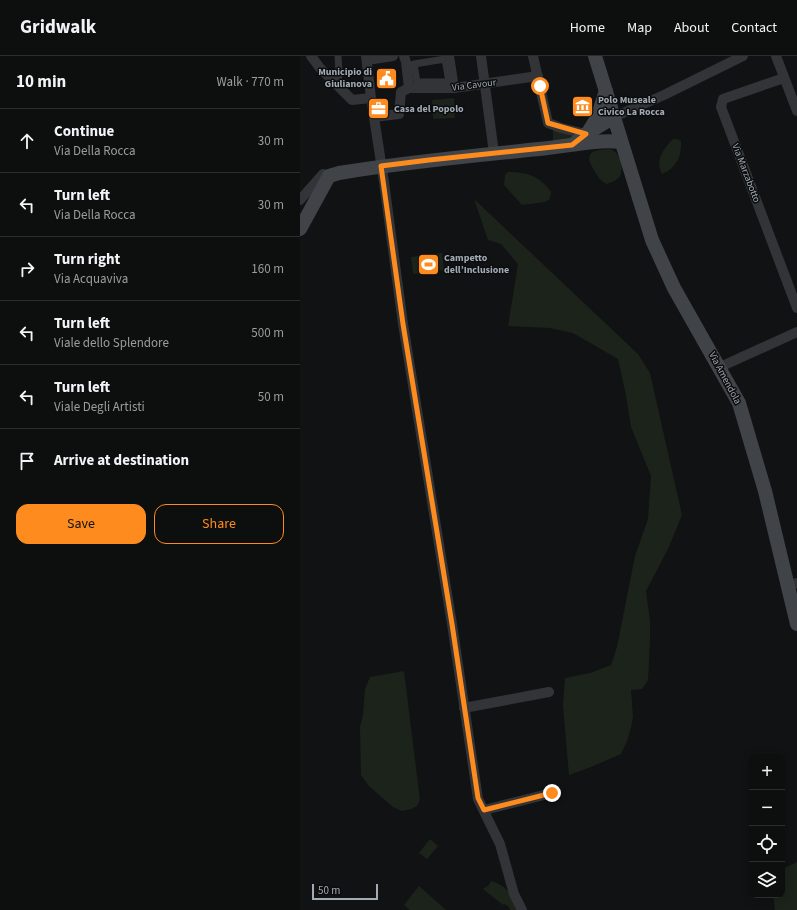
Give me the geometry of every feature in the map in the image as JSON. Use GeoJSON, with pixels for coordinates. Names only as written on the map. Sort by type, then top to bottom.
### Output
{"type":"FeatureCollection","features":[{"type":"Feature","properties":{"kind":"main road","name":"Via Amendola"},"geometry":{"type":"LineString","coordinates":[[595,56],[652,240],[674,288],[739,403],[792,584],[797,624]]}},
{"type":"Feature","properties":{"kind":"main road"},"geometry":{"type":"LineString","coordinates":[[589,138],[606,91]]}},
{"type":"Feature","properties":{"kind":"main road"},"geometry":{"type":"LineString","coordinates":[[300,229],[329,176],[381,166],[572,145],[589,138],[605,137],[615,123]]}},
{"type":"Feature","properties":{"kind":"main road"},"geometry":{"type":"LineString","coordinates":[[589,138],[621,142]]}},
{"type":"Feature","properties":{"kind":"street"},"geometry":{"type":"LineString","coordinates":[[311,56],[320,68],[352,100],[371,98]]}},
{"type":"Feature","properties":{"kind":"street"},"geometry":{"type":"LineString","coordinates":[[338,56],[338,86]]}},
{"type":"Feature","properties":{"kind":"street"},"geometry":{"type":"LineString","coordinates":[[393,56],[366,58],[403,324],[451,616],[478,798],[500,844],[514,894],[522,910]]}},
{"type":"Feature","properties":{"kind":"street"},"geometry":{"type":"LineString","coordinates":[[374,117],[399,114],[401,92],[409,88],[404,56]]}},
{"type":"Feature","properties":{"kind":"street"},"geometry":{"type":"LineString","coordinates":[[450,56],[451,85]]}},
{"type":"Feature","properties":{"kind":"street"},"geometry":{"type":"LineString","coordinates":[[481,56],[494,153]]}},
{"type":"Feature","properties":{"kind":"street"},"geometry":{"type":"LineString","coordinates":[[533,56],[548,123],[589,138]]}},
{"type":"Feature","properties":{"kind":"street"},"geometry":{"type":"LineString","coordinates":[[615,123],[664,95],[743,56]]}},
{"type":"Feature","properties":{"kind":"street"},"geometry":{"type":"LineString","coordinates":[[776,56],[796,106]]}},
{"type":"Feature","properties":{"kind":"street"},"geometry":{"type":"LineString","coordinates":[[445,59],[451,85],[417,82],[414,64],[445,59]]}},
{"type":"Feature","properties":{"kind":"street","name":"Via Cavour"},"geometry":{"type":"LineString","coordinates":[[409,88],[485,84],[538,76]]}},
{"type":"Feature","properties":{"kind":"street","name":"Via Marzabotto"},"geometry":{"type":"LineString","coordinates":[[784,78],[723,99],[721,107],[797,304]]}},
{"type":"Feature","properties":{"kind":"street"},"geometry":{"type":"LineString","coordinates":[[300,200],[323,174],[329,176]]}},
{"type":"Feature","properties":{"kind":"street"},"geometry":{"type":"LineString","coordinates":[[720,367],[797,332]]}},
{"type":"Feature","properties":{"kind":"street"},"geometry":{"type":"LineString","coordinates":[[464,708],[549,692]]}},
{"type":"Feature","properties":{"kind":"street"},"geometry":{"type":"LineString","coordinates":[[484,810],[552,793]]}},
{"type":"Feature","properties":{"kind":"shaded area"},"geometry":{"type":"Polygon","coordinates":[[[454,98],[455,118],[433,119],[432,100],[454,98]]]}},
{"type":"Feature","properties":{"kind":"shaded area"},"geometry":{"type":"Polygon","coordinates":[[[553,130],[573,134],[574,138],[553,143],[553,130]]]}},
{"type":"Feature","properties":{"kind":"shaded area"},"geometry":{"type":"Polygon","coordinates":[[[673,139],[681,141],[679,157],[671,169],[662,174],[659,164],[661,155],[673,139]]]}},
{"type":"Feature","properties":{"kind":"shaded area"},"geometry":{"type":"Polygon","coordinates":[[[613,150],[618,156],[622,169],[619,178],[607,184],[597,175],[591,164],[589,156],[594,151],[613,150]]]}},
{"type":"Feature","properties":{"kind":"shaded area"},"geometry":{"type":"Polygon","coordinates":[[[508,172],[527,174],[538,179],[551,192],[550,199],[545,202],[522,205],[504,185],[505,175],[508,172]]]}},
{"type":"Feature","properties":{"kind":"shaded area"},"geometry":{"type":"Polygon","coordinates":[[[474,199],[638,354],[650,373],[682,515],[668,549],[646,591],[650,621],[648,680],[642,689],[631,690],[633,716],[627,741],[621,754],[569,775],[563,706],[565,678],[590,673],[611,665],[617,647],[635,556],[648,519],[651,476],[631,427],[618,359],[573,333],[550,328],[508,326],[518,264],[501,244],[488,240],[474,199]]]}},
{"type":"Feature","properties":{"kind":"shaded area","name":"Campetto dell’Inclusione"},"geometry":{"type":"Polygon","coordinates":[[[442,253],[444,270],[413,274],[411,257],[442,253]]]}},
{"type":"Feature","properties":{"kind":"shaded area"},"geometry":{"type":"Polygon","coordinates":[[[404,671],[420,800],[417,806],[402,811],[393,807],[369,786],[361,775],[360,727],[363,715],[365,689],[370,677],[404,671]]]}},
{"type":"Feature","properties":{"kind":"shaded area"},"geometry":{"type":"Polygon","coordinates":[[[430,839],[438,846],[427,859],[419,853],[430,839]]]}},
{"type":"Feature","properties":{"kind":"shaded area"},"geometry":{"type":"Polygon","coordinates":[[[797,862],[797,910],[775,910],[773,898],[785,898],[785,868],[797,862]]]}},
{"type":"Feature","properties":{"kind":"shaded area"},"geometry":{"type":"Polygon","coordinates":[[[491,881],[501,885],[509,892],[520,910],[510,910],[509,907],[504,904],[503,905],[483,889],[489,885],[491,881]]]}},
{"type":"Feature","properties":{"kind":"shaded area"},"geometry":{"type":"Polygon","coordinates":[[[419,886],[446,910],[410,910],[404,905],[419,886]]]}},
{"type":"Feature","properties":{"kind":"place","name":"Municipio di Giulianova"},"geometry":{"type":"Point","coordinates":[387,78]}},
{"type":"Feature","properties":{"kind":"place","name":"Polo Museale Civico La Rocca"},"geometry":{"type":"Point","coordinates":[583,106]}},
{"type":"Feature","properties":{"kind":"place","name":"Casa del Popolo"},"geometry":{"type":"Point","coordinates":[379,109]}},
{"type":"Feature","properties":{"kind":"place","name":"Campetto dell’Inclusione"},"geometry":{"type":"Point","coordinates":[428,264]}},
{"type":"Feature","properties":{"kind":"route"},"geometry":{"type":"LineString","coordinates":[[540,86],[548,123],[586,134],[572,145],[381,166],[403,324],[452,624],[478,798],[484,810],[552,793]]}}]}
